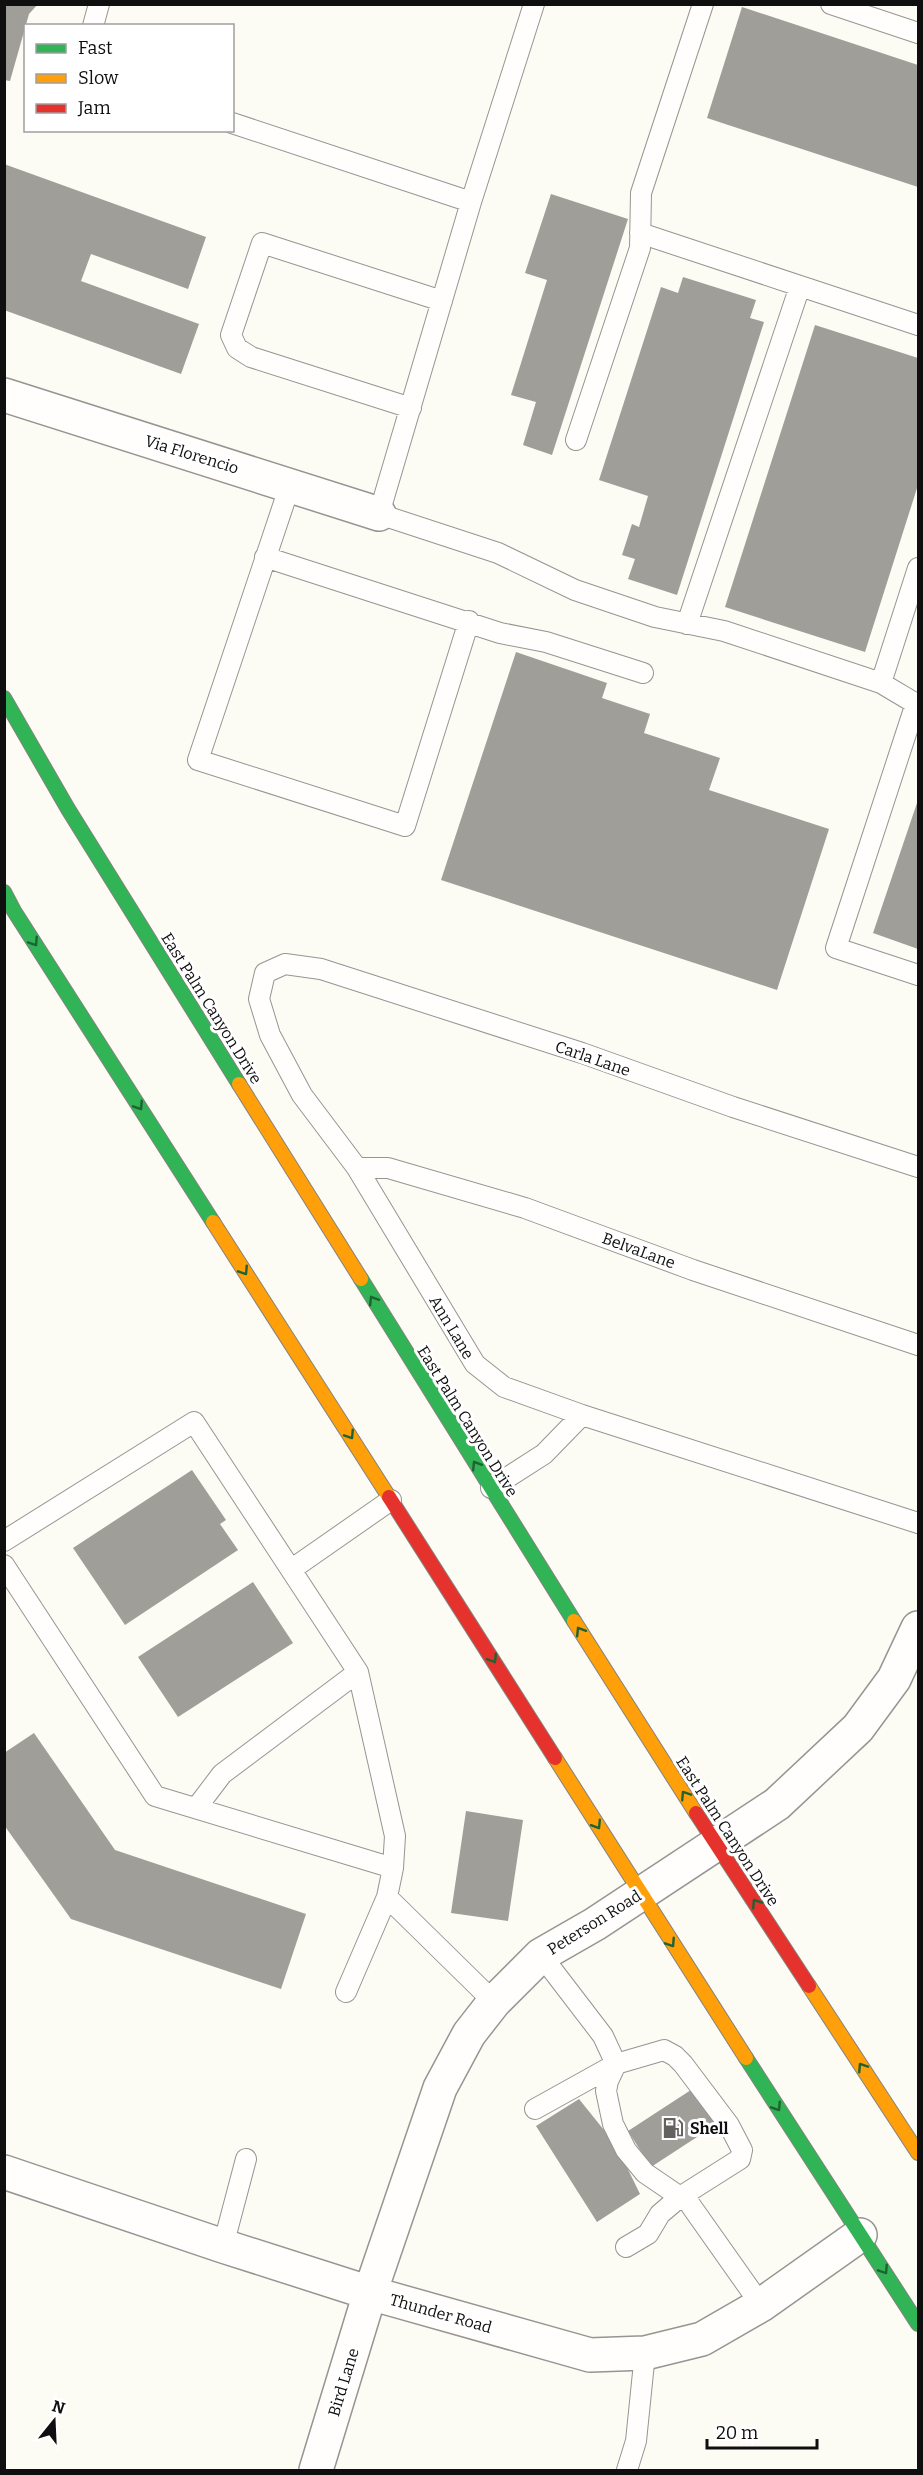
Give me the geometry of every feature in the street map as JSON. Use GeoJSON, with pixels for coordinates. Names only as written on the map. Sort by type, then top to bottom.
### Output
{"type":"FeatureCollection","features":[{"type":"Feature","properties":{"kind":"main road","name":"East Palm Canyon Drive"},"geometry":{"type":"LineString","coordinates":[[4,698],[68,809],[636,1721],[918,2153]]}},
{"type":"Feature","properties":{"kind":"main road"},"geometry":{"type":"LineString","coordinates":[[4,892],[640,1894],[918,2324]]}},
{"type":"Feature","properties":{"kind":"street","name":"Via Florencio"},"geometry":{"type":"LineString","coordinates":[[4,395],[379,514]]}},
{"type":"Feature","properties":{"kind":"street","name":"Peterson Road"},"geometry":{"type":"LineString","coordinates":[[370,2293],[440,2088],[469,2034],[494,2002],[542,1955],[777,1804],[858,1728],[894,1679],[918,1628]]}},
{"type":"Feature","properties":{"kind":"street","name":"Thunder Road"},"geometry":{"type":"LineString","coordinates":[[4,2172],[370,2293],[590,2355],[645,2353],[702,2339],[761,2305],[860,2235]]}},
{"type":"Feature","properties":{"kind":"street","name":"Bird Lane"},"geometry":{"type":"LineString","coordinates":[[316,2470],[370,2293]]}},
{"type":"Feature","properties":{"kind":"lane"},"geometry":{"type":"LineString","coordinates":[[94,24],[99,4]]}},
{"type":"Feature","properties":{"kind":"lane"},"geometry":{"type":"LineString","coordinates":[[534,4],[471,202],[379,514],[498,554],[575,590],[655,617],[724,632],[881,682],[917,704],[836,948],[918,975]]}},
{"type":"Feature","properties":{"kind":"lane"},"geometry":{"type":"LineString","coordinates":[[576,440],[640,248],[640,193],[703,4]]}},
{"type":"Feature","properties":{"kind":"lane"},"geometry":{"type":"LineString","coordinates":[[831,4],[918,33]]}},
{"type":"Feature","properties":{"kind":"lane"},"geometry":{"type":"LineString","coordinates":[[234,124],[471,202]]}},
{"type":"Feature","properties":{"kind":"lane"},"geometry":{"type":"LineString","coordinates":[[640,233],[918,325]]}},
{"type":"Feature","properties":{"kind":"lane"},"geometry":{"type":"LineString","coordinates":[[411,408],[251,357],[237,348],[231,335],[262,243],[442,301]]}},
{"type":"Feature","properties":{"kind":"lane"},"geometry":{"type":"LineString","coordinates":[[687,624],[800,286]]}},
{"type":"Feature","properties":{"kind":"lane"},"geometry":{"type":"LineString","coordinates":[[290,485],[198,760],[405,826],[469,621]]}},
{"type":"Feature","properties":{"kind":"lane"},"geometry":{"type":"LineString","coordinates":[[265,557],[469,621],[500,633],[546,642],[644,673]]}},
{"type":"Feature","properties":{"kind":"lane"},"geometry":{"type":"LineString","coordinates":[[881,682],[918,568]]}},
{"type":"Feature","properties":{"kind":"lane","name":"Carla Lane"},"geometry":{"type":"LineString","coordinates":[[265,973],[285,964],[321,969],[582,1053],[733,1107],[918,1167]]}},
{"type":"Feature","properties":{"kind":"lane","name":"Ann Lane"},"geometry":{"type":"LineString","coordinates":[[265,973],[259,999],[270,1035],[302,1095],[357,1168],[475,1364],[504,1387],[582,1415],[918,1523]]}},
{"type":"Feature","properties":{"kind":"lane","name":"BelvaLane"},"geometry":{"type":"LineString","coordinates":[[357,1168],[388,1168],[525,1208],[693,1270],[918,1345]]}},
{"type":"Feature","properties":{"kind":"lane"},"geometry":{"type":"LineString","coordinates":[[490,1488],[544,1454],[582,1415]]}},
{"type":"Feature","properties":{"kind":"lane"},"geometry":{"type":"LineString","coordinates":[[4,1541],[194,1422],[358,1672],[395,1836],[393,1868],[387,1897],[346,1992]]}},
{"type":"Feature","properties":{"kind":"lane"},"geometry":{"type":"LineString","coordinates":[[292,1569],[392,1500]]}},
{"type":"Feature","properties":{"kind":"lane"},"geometry":{"type":"LineString","coordinates":[[4,1565],[155,1796],[393,1868]]}},
{"type":"Feature","properties":{"kind":"lane"},"geometry":{"type":"LineString","coordinates":[[197,1807],[222,1774],[358,1672]]}},
{"type":"Feature","properties":{"kind":"lane"},"geometry":{"type":"LineString","coordinates":[[387,1897],[494,2002]]}},
{"type":"Feature","properties":{"kind":"lane"},"geometry":{"type":"LineString","coordinates":[[542,1955],[603,2036],[616,2064]]}},
{"type":"Feature","properties":{"kind":"lane"},"geometry":{"type":"LineString","coordinates":[[535,2109],[616,2064],[664,2050],[670,2052],[683,2064],[717,2108],[742,2150],[736,2162],[680,2197],[660,2214],[648,2234],[626,2247]]}},
{"type":"Feature","properties":{"kind":"lane"},"geometry":{"type":"LineString","coordinates":[[616,2064],[606,2091],[613,2124],[626,2150],[645,2173],[689,2203],[761,2305]]}},
{"type":"Feature","properties":{"kind":"lane"},"geometry":{"type":"LineString","coordinates":[[223,2246],[246,2159]]}},
{"type":"Feature","properties":{"kind":"lane"},"geometry":{"type":"LineString","coordinates":[[627,2470],[636,2442],[645,2353]]}},
{"type":"Feature","properties":{"kind":"building"},"geometry":{"type":"Polygon","coordinates":[[[4,4],[38,4],[24,24],[24,32],[10,81],[4,80],[4,4]]]}},
{"type":"Feature","properties":{"kind":"building"},"geometry":{"type":"Polygon","coordinates":[[[742,7],[918,65],[918,187],[707,118],[742,7]]]}},
{"type":"Feature","properties":{"kind":"building"},"geometry":{"type":"Polygon","coordinates":[[[4,164],[206,237],[188,289],[91,254],[81,281],[199,324],[181,374],[4,310],[4,164]]]}},
{"type":"Feature","properties":{"kind":"building"},"geometry":{"type":"Polygon","coordinates":[[[551,194],[628,219],[552,455],[523,445],[536,402],[511,395],[547,280],[525,273],[551,194]]]}},
{"type":"Feature","properties":{"kind":"building"},"geometry":{"type":"Polygon","coordinates":[[[683,277],[756,300],[750,318],[764,322],[677,595],[628,579],[635,559],[622,555],[632,524],[639,527],[648,496],[599,480],[661,287],[678,293],[683,277]]]}},
{"type":"Feature","properties":{"kind":"building"},"geometry":{"type":"Polygon","coordinates":[[[815,325],[918,358],[918,485],[865,652],[725,607],[815,325]]]}},
{"type":"Feature","properties":{"kind":"building"},"geometry":{"type":"Polygon","coordinates":[[[516,652],[607,683],[602,698],[650,714],[644,733],[720,758],[709,790],[829,829],[777,990],[441,880],[516,652]]]}},
{"type":"Feature","properties":{"kind":"building"},"geometry":{"type":"Polygon","coordinates":[[[918,800],[918,949],[873,933],[918,800]]]}},
{"type":"Feature","properties":{"kind":"building"},"geometry":{"type":"Polygon","coordinates":[[[192,1470],[226,1520],[220,1524],[238,1550],[125,1625],[73,1548],[192,1470]]]}},
{"type":"Feature","properties":{"kind":"building"},"geometry":{"type":"Polygon","coordinates":[[[253,1582],[293,1643],[178,1717],[138,1657],[253,1582]]]}},
{"type":"Feature","properties":{"kind":"building"},"geometry":{"type":"Polygon","coordinates":[[[34,1733],[115,1850],[306,1914],[281,1989],[71,1919],[4,1825],[4,1753],[34,1733]]]}},
{"type":"Feature","properties":{"kind":"building"},"geometry":{"type":"Polygon","coordinates":[[[466,1811],[523,1820],[508,1921],[451,1913],[466,1811]]]}},
{"type":"Feature","properties":{"kind":"building","name":"Shell"},"geometry":{"type":"Polygon","coordinates":[[[694,2088],[717,2124],[651,2167],[628,2131],[694,2088]]]}},
{"type":"Feature","properties":{"kind":"building"},"geometry":{"type":"Polygon","coordinates":[[[579,2099],[616,2145],[640,2194],[597,2222],[536,2126],[579,2099]]]}},
{"type":"Feature","properties":{"kind":"traffic: fast"},"geometry":{"type":"LineString","coordinates":[[4,698],[68,809],[239,1084]]}},
{"type":"Feature","properties":{"kind":"traffic: fast"},"geometry":{"type":"LineString","coordinates":[[4,892],[213,1222]]}},
{"type":"Feature","properties":{"kind":"traffic: fast"},"geometry":{"type":"LineString","coordinates":[[361,1279],[574,1621]]}},
{"type":"Feature","properties":{"kind":"traffic: fast"},"geometry":{"type":"LineString","coordinates":[[746,2058],[918,2324]]}},
{"type":"Feature","properties":{"kind":"traffic: slow"},"geometry":{"type":"LineString","coordinates":[[239,1084],[361,1279]]}},
{"type":"Feature","properties":{"kind":"traffic: slow"},"geometry":{"type":"LineString","coordinates":[[213,1222],[389,1497]]}},
{"type":"Feature","properties":{"kind":"traffic: slow"},"geometry":{"type":"LineString","coordinates":[[574,1621],[696,1813]]}},
{"type":"Feature","properties":{"kind":"traffic: slow"},"geometry":{"type":"LineString","coordinates":[[555,1758],[746,2058]]}},
{"type":"Feature","properties":{"kind":"traffic: slow"},"geometry":{"type":"LineString","coordinates":[[809,1986],[918,2153]]}},
{"type":"Feature","properties":{"kind":"traffic: jam"},"geometry":{"type":"LineString","coordinates":[[389,1497],[555,1758]]}},
{"type":"Feature","properties":{"kind":"traffic: jam"},"geometry":{"type":"LineString","coordinates":[[696,1813],[809,1986]]}},
{"type":"Feature","properties":{"kind":"place","name":"Shell"},"geometry":{"type":"Point","coordinates":[673,2128]}}]}
